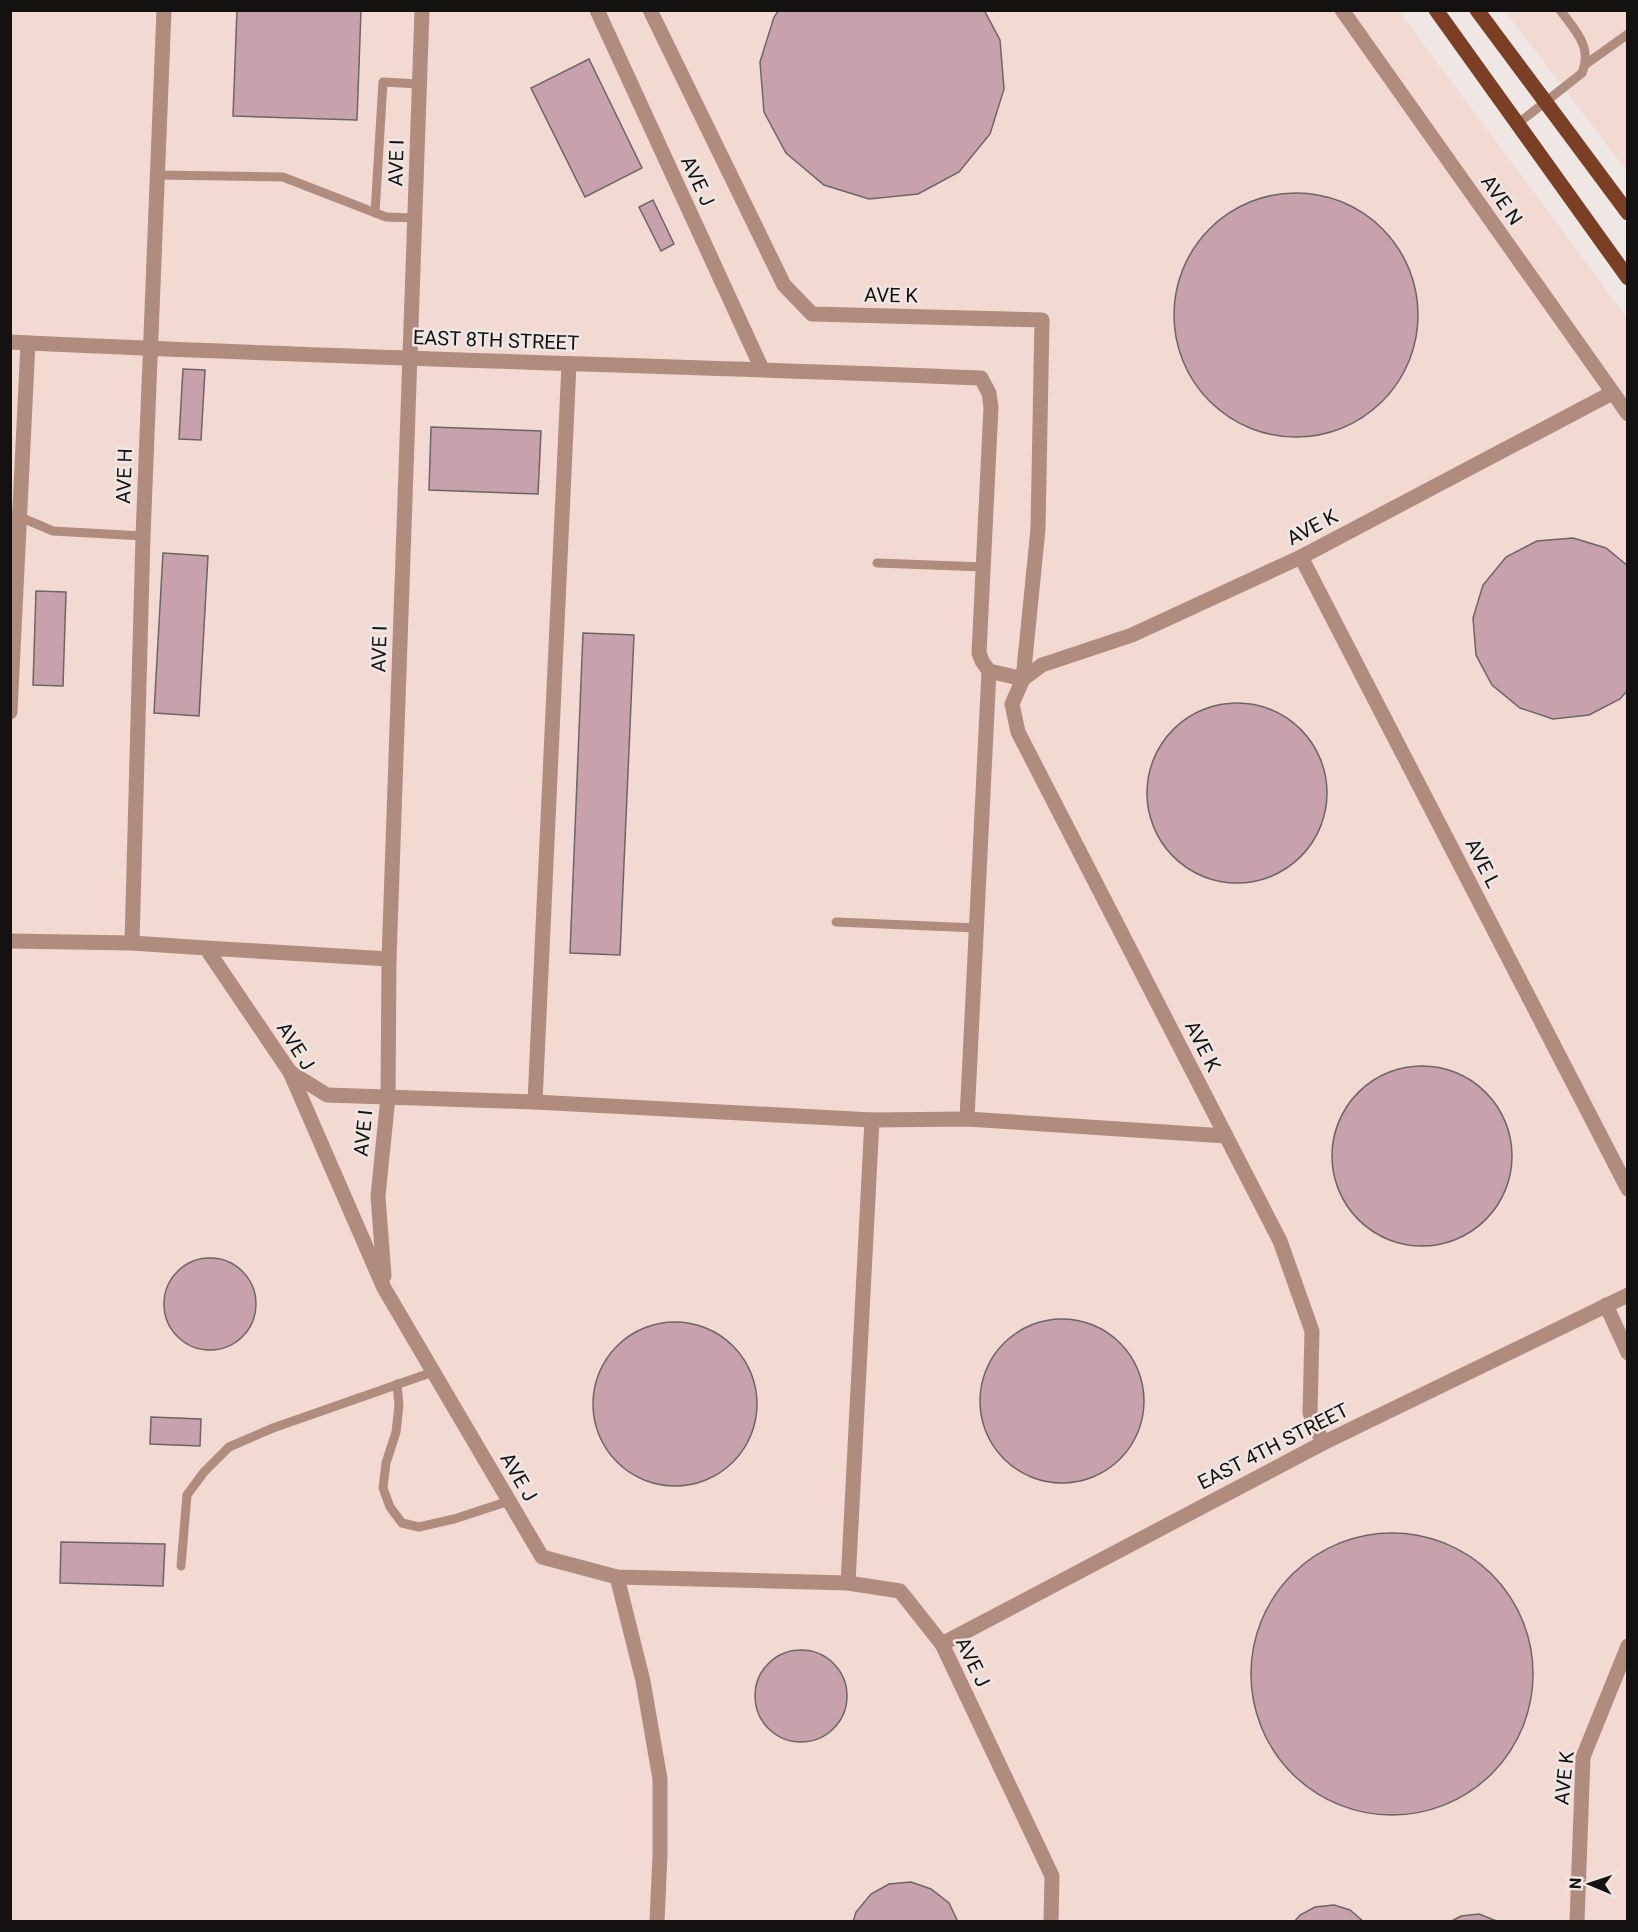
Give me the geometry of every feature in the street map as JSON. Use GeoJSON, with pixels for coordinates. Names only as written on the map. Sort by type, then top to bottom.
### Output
{"type":"FeatureCollection","features":[{"type":"Feature","properties":{"kind":"main road"},"geometry":{"type":"LineString","coordinates":[[1436,10],[1516,125],[1628,278]]}},
{"type":"Feature","properties":{"kind":"main road"},"geometry":{"type":"LineString","coordinates":[[1477,10],[1628,213]]}},
{"type":"Feature","properties":{"kind":"street","name":"AVE H"},"geometry":{"type":"LineString","coordinates":[[132,944],[143,536],[164,10]]}},
{"type":"Feature","properties":{"kind":"street","name":"AVE I"},"geometry":{"type":"LineString","coordinates":[[384,1288],[378,1196],[388,1097],[388,959],[422,10]]}},
{"type":"Feature","properties":{"kind":"street","name":"AVE J"},"geometry":{"type":"LineString","coordinates":[[597,10],[762,369]]}},
{"type":"Feature","properties":{"kind":"street","name":"AVE K"},"geometry":{"type":"LineString","coordinates":[[650,10],[784,285],[812,314],[1042,320],[1038,529],[1023,679],[1012,704],[1018,732],[1280,1241],[1312,1331],[1310,1413],[1323,1443]]}},
{"type":"Feature","properties":{"kind":"street","name":"AVE N"},"geometry":{"type":"LineString","coordinates":[[1342,10],[1628,414]]}},
{"type":"Feature","properties":{"kind":"street","name":"EAST 8TH STREET"},"geometry":{"type":"LineString","coordinates":[[10,342],[410,359],[981,378],[989,393],[991,407],[984,567]]}},
{"type":"Feature","properties":{"kind":"street"},"geometry":{"type":"LineString","coordinates":[[10,712],[15,517],[28,343]]}},
{"type":"Feature","properties":{"kind":"street"},"geometry":{"type":"LineString","coordinates":[[536,1102],[569,364]]}},
{"type":"Feature","properties":{"kind":"street","name":"AVE K"},"geometry":{"type":"LineString","coordinates":[[1023,679],[1042,665],[1132,635],[1301,557],[1612,393]]}},
{"type":"Feature","properties":{"kind":"street","name":"AVE L"},"geometry":{"type":"LineString","coordinates":[[1301,557],[1628,1189]]}},
{"type":"Feature","properties":{"kind":"street"},"geometry":{"type":"LineString","coordinates":[[967,1119],[989,671],[980,653],[984,567]]}},
{"type":"Feature","properties":{"kind":"street"},"geometry":{"type":"LineString","coordinates":[[989,671],[1023,679]]}},
{"type":"Feature","properties":{"kind":"street"},"geometry":{"type":"LineString","coordinates":[[10,941],[132,944],[388,959]]}},
{"type":"Feature","properties":{"kind":"street","name":"AVE J"},"geometry":{"type":"LineString","coordinates":[[206,948],[290,1072],[384,1288],[542,1557],[617,1577],[848,1583],[900,1591],[942,1644],[1052,1876],[1051,1922]]}},
{"type":"Feature","properties":{"kind":"street"},"geometry":{"type":"LineString","coordinates":[[290,1072],[327,1095],[536,1102],[872,1120],[967,1119],[1226,1136]]}},
{"type":"Feature","properties":{"kind":"street"},"geometry":{"type":"LineString","coordinates":[[848,1583],[872,1120]]}},
{"type":"Feature","properties":{"kind":"street","name":"EAST 4TH STREET"},"geometry":{"type":"LineString","coordinates":[[942,1644],[1323,1443],[1628,1294]]}},
{"type":"Feature","properties":{"kind":"street"},"geometry":{"type":"LineString","coordinates":[[1606,1305],[1628,1353]]}},
{"type":"Feature","properties":{"kind":"street"},"geometry":{"type":"LineString","coordinates":[[617,1577],[643,1681],[660,1779],[657,1922]]}},
{"type":"Feature","properties":{"kind":"street","name":"AVE K"},"geometry":{"type":"LineString","coordinates":[[1577,1922],[1583,1757],[1628,1646]]}},
{"type":"Feature","properties":{"kind":"lane"},"geometry":{"type":"LineString","coordinates":[[1516,125],[1582,73],[1586,64],[1586,53],[1582,40],[1560,10]]}},
{"type":"Feature","properties":{"kind":"lane"},"geometry":{"type":"LineString","coordinates":[[1586,64],[1628,34]]}},
{"type":"Feature","properties":{"kind":"lane"},"geometry":{"type":"LineString","coordinates":[[375,213],[382,82],[419,84]]}},
{"type":"Feature","properties":{"kind":"lane"},"geometry":{"type":"LineString","coordinates":[[157,175],[283,177],[386,217],[415,218]]}},
{"type":"Feature","properties":{"kind":"lane"},"geometry":{"type":"LineString","coordinates":[[15,517],[53,531],[143,536]]}},
{"type":"Feature","properties":{"kind":"lane"},"geometry":{"type":"LineString","coordinates":[[877,563],[984,567]]}},
{"type":"Feature","properties":{"kind":"lane"},"geometry":{"type":"LineString","coordinates":[[836,922],[977,928]]}},
{"type":"Feature","properties":{"kind":"lane"},"geometry":{"type":"LineString","coordinates":[[181,1566],[187,1495],[204,1472],[229,1447],[273,1428],[433,1372]]}},
{"type":"Feature","properties":{"kind":"lane"},"geometry":{"type":"LineString","coordinates":[[397,1384],[399,1405],[396,1432],[386,1463],[383,1488],[390,1507],[402,1523],[419,1527],[454,1519],[509,1501]]}},
{"type":"Feature","properties":{"kind":"shaded area"},"geometry":{"type":"Polygon","coordinates":[[[11,11],[1399,11],[1627,318],[1627,1921],[11,1922],[11,11]]]}},
{"type":"Feature","properties":{"kind":"shaded area"},"geometry":{"type":"Polygon","coordinates":[[[1505,11],[1627,11],[1627,171],[1505,11]]]}},
{"type":"Feature","properties":{"kind":"building"},"geometry":{"type":"Polygon","coordinates":[[[237,10],[361,10],[357,120],[233,116],[237,10]]]}},
{"type":"Feature","properties":{"kind":"building"},"geometry":{"type":"Polygon","coordinates":[[[779,10],[984,10],[1000,40],[1004,89],[990,134],[959,172],[918,194],[869,199],[824,185],[786,153],[764,112],[760,62],[774,17],[779,10]]]}},
{"type":"Feature","properties":{"kind":"building"},"geometry":{"type":"Polygon","coordinates":[[[589,59],[642,168],[585,197],[531,88],[589,59]]]}},
{"type":"Feature","properties":{"kind":"building"},"geometry":{"type":"Polygon","coordinates":[[[1296,193],[1320,196],[1343,203],[1364,214],[1382,229],[1397,247],[1408,268],[1415,291],[1418,315],[1415,339],[1408,362],[1397,383],[1382,401],[1364,416],[1343,427],[1320,434],[1296,437],[1272,434],[1249,427],[1228,416],[1210,401],[1195,383],[1184,362],[1177,339],[1174,315],[1177,291],[1184,268],[1195,247],[1210,229],[1228,214],[1249,203],[1272,196],[1296,193]]]}},
{"type":"Feature","properties":{"kind":"building"},"geometry":{"type":"Polygon","coordinates":[[[653,200],[674,244],[661,251],[639,207],[653,200]]]}},
{"type":"Feature","properties":{"kind":"building"},"geometry":{"type":"Polygon","coordinates":[[[183,369],[205,370],[201,440],[179,439],[183,369]]]}},
{"type":"Feature","properties":{"kind":"building"},"geometry":{"type":"Polygon","coordinates":[[[431,427],[541,431],[538,494],[429,490],[431,427]]]}},
{"type":"Feature","properties":{"kind":"building"},"geometry":{"type":"Polygon","coordinates":[[[1573,538],[1606,548],[1628,566],[1628,690],[1620,699],[1589,715],[1553,719],[1520,708],[1492,685],[1476,655],[1473,618],[1483,585],[1506,557],[1537,541],[1573,538]]]}},
{"type":"Feature","properties":{"kind":"building"},"geometry":{"type":"Polygon","coordinates":[[[163,553],[208,556],[199,716],[154,713],[163,553]]]}},
{"type":"Feature","properties":{"kind":"building"},"geometry":{"type":"Polygon","coordinates":[[[36,591],[66,592],[63,686],[33,685],[36,591]]]}},
{"type":"Feature","properties":{"kind":"building"},"geometry":{"type":"Polygon","coordinates":[[[583,633],[634,635],[620,955],[570,953],[583,633]]]}},
{"type":"Feature","properties":{"kind":"building"},"geometry":{"type":"Polygon","coordinates":[[[1237,703],[1271,710],[1287,718],[1300,730],[1312,743],[1320,759],[1327,793],[1320,827],[1312,843],[1300,856],[1287,868],[1271,876],[1237,883],[1203,876],[1187,868],[1174,856],[1162,843],[1154,827],[1147,793],[1154,759],[1162,743],[1174,730],[1187,718],[1203,710],[1237,703]]]}},
{"type":"Feature","properties":{"kind":"building"},"geometry":{"type":"Polygon","coordinates":[[[1422,1066],[1456,1073],[1472,1081],[1485,1093],[1497,1106],[1505,1122],[1512,1156],[1505,1190],[1497,1206],[1485,1219],[1472,1231],[1456,1239],[1422,1246],[1388,1239],[1372,1231],[1359,1219],[1347,1206],[1339,1190],[1332,1156],[1339,1122],[1347,1106],[1359,1093],[1372,1081],[1388,1073],[1422,1066]]]}},
{"type":"Feature","properties":{"kind":"building"},"geometry":{"type":"Polygon","coordinates":[[[210,1258],[236,1266],[248,1278],[256,1304],[248,1330],[236,1342],[210,1350],[184,1342],[172,1330],[164,1304],[172,1278],[184,1266],[210,1258]]]}},
{"type":"Feature","properties":{"kind":"building"},"geometry":{"type":"Polygon","coordinates":[[[1062,1319],[1093,1325],[1120,1343],[1138,1370],[1144,1401],[1138,1432],[1120,1459],[1093,1477],[1062,1483],[1031,1477],[1004,1459],[986,1432],[980,1401],[986,1370],[1004,1343],[1031,1325],[1062,1319]]]}},
{"type":"Feature","properties":{"kind":"building"},"geometry":{"type":"Polygon","coordinates":[[[675,1322],[706,1328],[733,1346],[751,1373],[757,1404],[751,1435],[733,1462],[706,1480],[675,1486],[644,1480],[617,1462],[599,1435],[593,1404],[599,1373],[617,1346],[644,1328],[675,1322]]]}},
{"type":"Feature","properties":{"kind":"building"},"geometry":{"type":"Polygon","coordinates":[[[151,1417],[201,1419],[200,1446],[150,1444],[151,1417]]]}},
{"type":"Feature","properties":{"kind":"building"},"geometry":{"type":"Polygon","coordinates":[[[1392,1533],[1419,1536],[1446,1544],[1470,1557],[1492,1574],[1509,1596],[1522,1620],[1530,1647],[1533,1674],[1530,1701],[1522,1728],[1509,1752],[1492,1774],[1470,1791],[1446,1804],[1419,1812],[1392,1815],[1365,1812],[1338,1804],[1314,1791],[1292,1774],[1275,1752],[1262,1728],[1254,1701],[1251,1674],[1254,1647],[1262,1620],[1275,1596],[1292,1574],[1314,1557],[1338,1544],[1365,1536],[1392,1533]]]}},
{"type":"Feature","properties":{"kind":"building"},"geometry":{"type":"Polygon","coordinates":[[[61,1542],[165,1544],[163,1586],[60,1583],[61,1542]]]}},
{"type":"Feature","properties":{"kind":"building"},"geometry":{"type":"Polygon","coordinates":[[[801,1650],[819,1654],[834,1663],[843,1678],[847,1696],[843,1714],[834,1729],[819,1738],[801,1742],[783,1738],[768,1729],[759,1714],[755,1696],[759,1678],[768,1663],[783,1654],[801,1650]]]}},
{"type":"Feature","properties":{"kind":"building"},"geometry":{"type":"Polygon","coordinates":[[[911,1882],[931,1889],[949,1903],[958,1922],[853,1922],[856,1912],[871,1894],[889,1884],[911,1882]]]}},
{"type":"Feature","properties":{"kind":"building"},"geometry":{"type":"Polygon","coordinates":[[[1334,1905],[1350,1910],[1364,1922],[1294,1922],[1300,1915],[1315,1907],[1334,1905]]]}},
{"type":"Feature","properties":{"kind":"building"},"geometry":{"type":"Polygon","coordinates":[[[1479,1914],[1499,1922],[1450,1922],[1461,1916],[1479,1914]]]}}]}
